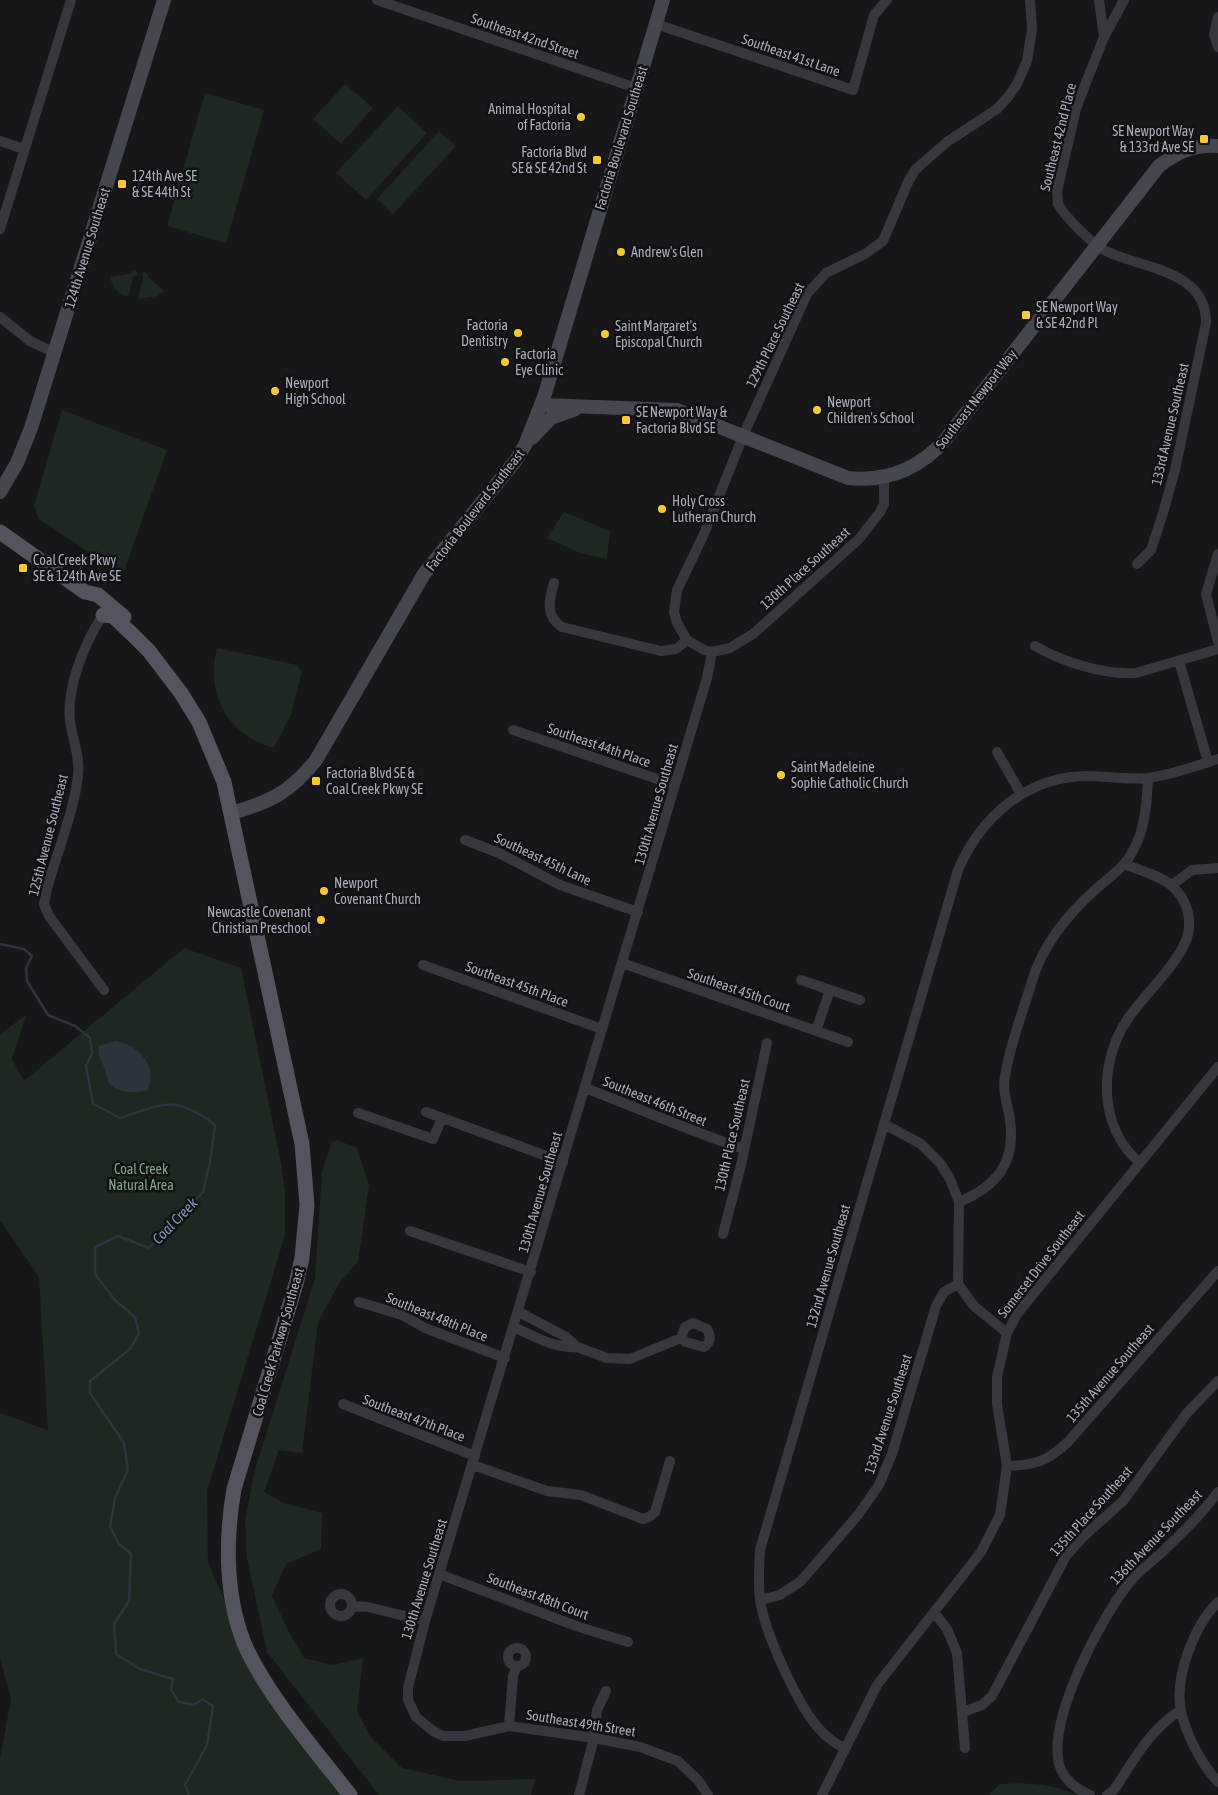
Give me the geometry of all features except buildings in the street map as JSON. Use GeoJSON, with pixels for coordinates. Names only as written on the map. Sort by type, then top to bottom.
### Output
{"type":"FeatureCollection","features":[{"type":"Feature","properties":{"kind":"main road","name":"124th Avenue Southeast"},"geometry":{"type":"LineString","coordinates":[[0,492],[24,447],[164,0]]}},
{"type":"Feature","properties":{"kind":"main road","name":"Factoria Boulevard Southeast"},"geometry":{"type":"LineString","coordinates":[[232,813],[275,798],[303,777],[316,760],[424,574],[516,460],[525,445],[542,405],[663,0]]}},
{"type":"Feature","properties":{"kind":"main road","name":"Southeast Newport Way"},"geometry":{"type":"LineString","coordinates":[[542,405],[677,410],[831,472],[865,480],[884,478],[914,467],[940,446],[1096,244],[1159,166],[1181,151],[1195,147],[1218,146]]}},
{"type":"Feature","properties":{"kind":"main road"},"geometry":{"type":"LineString","coordinates":[[525,445],[556,415],[591,406]]}},
{"type":"Feature","properties":{"kind":"main road","name":"Coal Creek Parkway Southeast"},"geometry":{"type":"LineString","coordinates":[[0,532],[85,592],[98,595],[126,619],[160,655],[161,665],[181,692],[199,722],[221,774],[232,813],[302,1144],[307,1205],[302,1258],[296,1284],[234,1489],[228,1540],[231,1588],[236,1620],[255,1665],[304,1736],[350,1795]]}},
{"type":"Feature","properties":{"kind":"main road","name":"Coal Creek Parkway Southeast"},"geometry":{"type":"LineString","coordinates":[[85,592],[92,607],[103,616]]}},
{"type":"Feature","properties":{"kind":"main road"},"geometry":{"type":"LineString","coordinates":[[103,616],[113,616],[119,621],[161,665]]}},
{"type":"Feature","properties":{"kind":"street"},"geometry":{"type":"LineString","coordinates":[[0,228],[71,0]]}},
{"type":"Feature","properties":{"kind":"street","name":"Southeast 42nd Street"},"geometry":{"type":"LineString","coordinates":[[377,0],[636,88]]}},
{"type":"Feature","properties":{"kind":"street","name":"Southeast 41st Lane"},"geometry":{"type":"LineString","coordinates":[[656,24],[853,90],[874,15],[887,0]]}},
{"type":"Feature","properties":{"kind":"street","name":"129th Place Southeast"},"geometry":{"type":"LineString","coordinates":[[687,640],[676,623],[674,601],[683,574],[714,511],[743,436],[808,294],[816,282],[826,273],[865,254],[883,241],[909,180],[916,169],[947,142],[997,109],[1017,84],[1027,61],[1032,29],[1030,0]]}},
{"type":"Feature","properties":{"kind":"street","name":"Southeast 42nd Place"},"geometry":{"type":"LineString","coordinates":[[1099,0],[1104,37]]}},
{"type":"Feature","properties":{"kind":"street","name":"Southeast 42nd Place"},"geometry":{"type":"LineString","coordinates":[[1124,0],[1104,37],[1076,109],[1056,198],[1061,210],[1106,252],[1174,276],[1193,287]]}},
{"type":"Feature","properties":{"kind":"street"},"geometry":{"type":"LineString","coordinates":[[1218,17],[1214,34],[1218,47]]}},
{"type":"Feature","properties":{"kind":"street"},"geometry":{"type":"LineString","coordinates":[[0,141],[24,149]]}},
{"type":"Feature","properties":{"kind":"street","name":"133rd Avenue Southeast"},"geometry":{"type":"LineString","coordinates":[[1137,564],[1151,550],[1175,470],[1206,322],[1204,304],[1193,287]]}},
{"type":"Feature","properties":{"kind":"street"},"geometry":{"type":"LineString","coordinates":[[0,317],[30,341],[55,353]]}},
{"type":"Feature","properties":{"kind":"street","name":"130th Place Southeast"},"geometry":{"type":"LineString","coordinates":[[712,652],[730,648],[753,634],[859,539],[880,512],[885,494],[884,478]]}},
{"type":"Feature","properties":{"kind":"street"},"geometry":{"type":"LineString","coordinates":[[1218,554],[1206,594],[1218,641]]}},
{"type":"Feature","properties":{"kind":"street"},"geometry":{"type":"LineString","coordinates":[[554,582],[550,597],[550,611],[555,623],[562,627],[661,651],[676,649],[687,640],[704,650],[712,652]]}},
{"type":"Feature","properties":{"kind":"street","name":"125th Avenue Southeast"},"geometry":{"type":"LineString","coordinates":[[103,616],[92,631],[84,647],[72,693],[70,717],[78,752],[78,775],[44,904],[49,916],[104,990]]}},
{"type":"Feature","properties":{"kind":"street"},"geometry":{"type":"LineString","coordinates":[[1034,646],[1049,654],[1113,673],[1136,673],[1218,649]]}},
{"type":"Feature","properties":{"kind":"street","name":"130th Avenue Southeast"},"geometry":{"type":"LineString","coordinates":[[433,1731],[416,1717],[408,1694],[410,1674],[638,912],[707,678],[712,652]]}},
{"type":"Feature","properties":{"kind":"street"},"geometry":{"type":"LineString","coordinates":[[1179,661],[1213,761]]}},
{"type":"Feature","properties":{"kind":"street","name":"Southeast 44th Place"},"geometry":{"type":"LineString","coordinates":[[514,730],[675,785]]}},
{"type":"Feature","properties":{"kind":"street"},"geometry":{"type":"LineString","coordinates":[[997,752],[1021,794]]}},
{"type":"Feature","properties":{"kind":"street","name":"132nd Avenue Southeast"},"geometry":{"type":"LineString","coordinates":[[845,1749],[822,1732],[808,1713],[781,1664],[770,1637],[760,1600],[759,1569],[764,1535],[961,863],[972,842],[987,821],[999,809],[1021,794],[1062,779],[1086,776],[1148,778],[1213,761]]}},
{"type":"Feature","properties":{"kind":"street"},"geometry":{"type":"LineString","coordinates":[[959,1202],[981,1193],[992,1183],[1008,1156],[1011,1138],[1005,1098],[1005,1076],[1034,975],[1043,954],[1056,932],[1073,911],[1124,864],[1139,837],[1145,818],[1148,778]]}},
{"type":"Feature","properties":{"kind":"street","name":"Southeast 45th Lane"},"geometry":{"type":"LineString","coordinates":[[465,840],[499,853],[560,885],[638,912]]}},
{"type":"Feature","properties":{"kind":"street"},"geometry":{"type":"LineString","coordinates":[[1124,864],[1172,885],[1188,909],[1189,918],[1184,947],[1128,1018],[1114,1049],[1108,1073],[1107,1096],[1113,1124],[1120,1142],[1139,1162]]}},
{"type":"Feature","properties":{"kind":"street"},"geometry":{"type":"LineString","coordinates":[[1172,885],[1192,870],[1218,868]]}},
{"type":"Feature","properties":{"kind":"street","name":"Southeast 45th Court"},"geometry":{"type":"LineString","coordinates":[[622,963],[848,1042]]}},
{"type":"Feature","properties":{"kind":"street","name":"Southeast 45th Place"},"geometry":{"type":"LineString","coordinates":[[423,965],[602,1029]]}},
{"type":"Feature","properties":{"kind":"street"},"geometry":{"type":"LineString","coordinates":[[801,980],[860,1000]]}},
{"type":"Feature","properties":{"kind":"street"},"geometry":{"type":"LineString","coordinates":[[816,1031],[830,990]]}},
{"type":"Feature","properties":{"kind":"street","name":"130th Place Southeast"},"geometry":{"type":"LineString","coordinates":[[723,1234],[767,1042]]}},
{"type":"Feature","properties":{"kind":"street","name":"Somerset Drive Southeast"},"geometry":{"type":"LineString","coordinates":[[822,1795],[876,1685],[981,1552],[994,1530],[1004,1501],[1007,1466],[996,1391],[997,1377],[1007,1333],[1017,1314],[1218,1067]]}},
{"type":"Feature","properties":{"kind":"street","name":"Southeast 46th Street"},"geometry":{"type":"LineString","coordinates":[[584,1088],[651,1112],[693,1132],[744,1149]]}},
{"type":"Feature","properties":{"kind":"street"},"geometry":{"type":"LineString","coordinates":[[358,1112],[433,1139],[442,1118]]}},
{"type":"Feature","properties":{"kind":"street"},"geometry":{"type":"LineString","coordinates":[[426,1112],[563,1162]]}},
{"type":"Feature","properties":{"kind":"street"},"geometry":{"type":"LineString","coordinates":[[884,1124],[908,1134],[931,1153],[950,1179],[959,1202],[958,1284],[974,1306],[992,1323],[1007,1333]]}},
{"type":"Feature","properties":{"kind":"street"},"geometry":{"type":"LineString","coordinates":[[410,1231],[531,1272]]}},
{"type":"Feature","properties":{"kind":"street","name":"135th Avenue Southeast"},"geometry":{"type":"LineString","coordinates":[[1007,1466],[1032,1465],[1053,1456],[1068,1442],[1218,1271]]}},
{"type":"Feature","properties":{"kind":"street","name":"133rd Avenue Southeast"},"geometry":{"type":"LineString","coordinates":[[760,1600],[780,1595],[802,1581],[858,1515],[879,1485],[892,1454],[936,1306],[944,1292],[958,1284]]}},
{"type":"Feature","properties":{"kind":"street","name":"Southeast 48th Place"},"geometry":{"type":"LineString","coordinates":[[359,1302],[402,1315],[425,1328],[505,1358]]}},
{"type":"Feature","properties":{"kind":"street"},"geometry":{"type":"LineString","coordinates":[[519,1312],[559,1332],[577,1347],[607,1358],[630,1359],[681,1338]]}},
{"type":"Feature","properties":{"kind":"street"},"geometry":{"type":"LineString","coordinates":[[514,1327],[543,1340],[568,1348],[577,1347]]}},
{"type":"Feature","properties":{"kind":"street","name":"135th Place Southeast"},"geometry":{"type":"LineString","coordinates":[[963,1712],[982,1705],[992,1696],[1066,1556],[1122,1501],[1188,1412],[1218,1381]]}},
{"type":"Feature","properties":{"kind":"street","name":"Southeast 47th Place"},"geometry":{"type":"LineString","coordinates":[[344,1404],[547,1492],[581,1495],[643,1518],[650,1517],[655,1512],[670,1461]]}},
{"type":"Feature","properties":{"kind":"street","name":"136th Avenue Southeast"},"geometry":{"type":"LineString","coordinates":[[1086,1793],[1074,1787],[1064,1774],[1057,1754],[1064,1712],[1080,1671],[1118,1597],[1142,1569],[1183,1533],[1218,1492]]}},
{"type":"Feature","properties":{"kind":"street","name":"Southeast 48th Court"},"geometry":{"type":"LineString","coordinates":[[439,1574],[576,1626],[628,1642]]}},
{"type":"Feature","properties":{"kind":"street"},"geometry":{"type":"LineString","coordinates":[[1218,1602],[1204,1618],[1190,1647],[1184,1668],[1181,1710],[1203,1762],[1218,1782]]}},
{"type":"Feature","properties":{"kind":"street"},"geometry":{"type":"LineString","coordinates":[[352,1606],[368,1607],[425,1621]]}},
{"type":"Feature","properties":{"kind":"street"},"geometry":{"type":"LineString","coordinates":[[934,1612],[947,1629],[958,1653],[965,1748]]}},
{"type":"Feature","properties":{"kind":"street"},"geometry":{"type":"LineString","coordinates":[[509,1726],[513,1676],[517,1666]]}},
{"type":"Feature","properties":{"kind":"street"},"geometry":{"type":"LineString","coordinates":[[579,1795],[594,1738],[597,1710],[606,1691]]}},
{"type":"Feature","properties":{"kind":"street"},"geometry":{"type":"LineString","coordinates":[[1107,1795],[1114,1790],[1155,1729],[1163,1720],[1181,1710]]}},
{"type":"Feature","properties":{"kind":"street","name":"Southeast 49th Street"},"geometry":{"type":"LineString","coordinates":[[433,1731],[453,1737],[466,1736],[509,1726],[594,1738],[640,1747],[678,1762],[698,1780],[708,1795]]}},
{"type":"Feature","properties":{"kind":"green space"},"geometry":{"type":"Polygon","coordinates":[[[345,84],[373,108],[341,144],[313,119],[345,84]]]}},
{"type":"Feature","properties":{"kind":"green space"},"geometry":{"type":"Polygon","coordinates":[[[205,93],[264,110],[226,243],[167,226],[205,93]]]}},
{"type":"Feature","properties":{"kind":"green space"},"geometry":{"type":"Polygon","coordinates":[[[398,106],[427,133],[366,200],[336,173],[398,106]]]}},
{"type":"Feature","properties":{"kind":"green space"},"geometry":{"type":"Polygon","coordinates":[[[439,131],[456,146],[393,214],[377,199],[439,131]]]}},
{"type":"Feature","properties":{"kind":"green space"},"geometry":{"type":"Polygon","coordinates":[[[134,270],[138,274],[133,278],[128,297],[116,290],[110,277],[129,274],[134,270]]]}},
{"type":"Feature","properties":{"kind":"green space"},"geometry":{"type":"Polygon","coordinates":[[[146,272],[148,277],[164,291],[158,296],[138,299],[143,278],[142,273],[146,272]]]}},
{"type":"Feature","properties":{"kind":"green space"},"geometry":{"type":"Polygon","coordinates":[[[62,410],[167,450],[124,571],[110,566],[39,519],[34,506],[62,410]]]}},
{"type":"Feature","properties":{"kind":"green space"},"geometry":{"type":"Polygon","coordinates":[[[564,512],[610,531],[607,559],[580,553],[547,538],[564,512]]]}},
{"type":"Feature","properties":{"kind":"green space"},"geometry":{"type":"Polygon","coordinates":[[[217,648],[297,665],[302,672],[291,714],[274,748],[244,734],[224,710],[214,681],[217,648]]]}},
{"type":"Feature","properties":{"kind":"green space","name":"Coal Creek Natural Area"},"geometry":{"type":"Polygon","coordinates":[[[184,948],[241,968],[285,1191],[285,1235],[207,1491],[208,1563],[248,1651],[349,1795],[0,1795],[0,1759],[11,1699],[0,1658],[0,1413],[48,1430],[39,1277],[0,1220],[0,1034],[26,1015],[12,1059],[24,1081],[184,948]]]}},
{"type":"Feature","properties":{"kind":"green space"},"geometry":{"type":"Polygon","coordinates":[[[337,1140],[357,1148],[369,1185],[358,1262],[340,1282],[318,1322],[302,1453],[279,1450],[264,1492],[284,1503],[322,1513],[321,1549],[286,1564],[272,1596],[304,1658],[333,1665],[363,1658],[357,1711],[370,1736],[402,1768],[460,1781],[535,1779],[531,1795],[379,1795],[267,1652],[247,1558],[245,1522],[254,1473],[315,1278],[322,1172],[331,1143],[337,1140]]]}},
{"type":"Feature","properties":{"kind":"green space"},"geometry":{"type":"Polygon","coordinates":[[[1000,1784],[1048,1786],[1076,1795],[989,1795],[1000,1784]]]}},
{"type":"Feature","properties":{"kind":"shaded area"},"geometry":{"type":"Polygon","coordinates":[[[115,1041],[138,1051],[144,1058],[150,1073],[148,1090],[138,1092],[121,1091],[108,1081],[98,1049],[99,1046],[115,1041]]]}},
{"type":"Feature","properties":{"kind":"waterway","name":"Coal Creek"},"geometry":{"type":"LineString","coordinates":[[0,944],[24,949],[32,956],[26,968],[27,981],[48,1015],[75,1026],[90,1038],[92,1053],[86,1066],[93,1104],[120,1118],[159,1106],[179,1105],[201,1115],[215,1125],[210,1162],[203,1192],[149,1248],[118,1236],[95,1247],[95,1274],[115,1300],[135,1317],[139,1334],[130,1349],[90,1381],[90,1393],[124,1443],[128,1470],[115,1498],[110,1527],[119,1544],[131,1554],[129,1601],[114,1624],[116,1654],[140,1669],[173,1679],[171,1690],[179,1702],[194,1705],[202,1699],[213,1706],[207,1745],[185,1785],[189,1795]]}},
{"type":"Feature","properties":{"kind":"place","name":"Animal Hospital of Factoria"},"geometry":{"type":"Point","coordinates":[581,117]}},
{"type":"Feature","properties":{"kind":"place","name":"SE Newport Way & 133rd Ave SE"},"geometry":{"type":"Point","coordinates":[1204,139]}},
{"type":"Feature","properties":{"kind":"place","name":"Factoria Blvd SE & SE 42nd St"},"geometry":{"type":"Point","coordinates":[597,160]}},
{"type":"Feature","properties":{"kind":"place","name":"124th Ave SE & SE 44th St"},"geometry":{"type":"Point","coordinates":[122,184]}},
{"type":"Feature","properties":{"kind":"place","name":"Andrew's Glen"},"geometry":{"type":"Point","coordinates":[621,252]}},
{"type":"Feature","properties":{"kind":"place","name":"SE Newport Way & SE 42nd Pl"},"geometry":{"type":"Point","coordinates":[1026,315]}},
{"type":"Feature","properties":{"kind":"place","name":"Factoria Dentistry"},"geometry":{"type":"Point","coordinates":[518,333]}},
{"type":"Feature","properties":{"kind":"place","name":"Saint Margaret's Episcopal Church"},"geometry":{"type":"Point","coordinates":[605,334]}},
{"type":"Feature","properties":{"kind":"place","name":"Factoria Eye Clinic"},"geometry":{"type":"Point","coordinates":[505,362]}},
{"type":"Feature","properties":{"kind":"place","name":"Newport High School"},"geometry":{"type":"Point","coordinates":[275,391]}},
{"type":"Feature","properties":{"kind":"place","name":"Newport Children's School"},"geometry":{"type":"Point","coordinates":[817,410]}},
{"type":"Feature","properties":{"kind":"place","name":"SE Newport Way & Factoria Blvd SE"},"geometry":{"type":"Point","coordinates":[626,420]}},
{"type":"Feature","properties":{"kind":"place","name":"Holy Cross Lutheran Church"},"geometry":{"type":"Point","coordinates":[662,509]}},
{"type":"Feature","properties":{"kind":"place","name":"Coal Creek Pkwy SE & 124th Ave SE"},"geometry":{"type":"Point","coordinates":[23,568]}},
{"type":"Feature","properties":{"kind":"place","name":"Saint Madeleine Sophie Catholic Church"},"geometry":{"type":"Point","coordinates":[781,775]}},
{"type":"Feature","properties":{"kind":"place","name":"Factoria Blvd SE & Coal Creek Pkwy SE"},"geometry":{"type":"Point","coordinates":[316,781]}},
{"type":"Feature","properties":{"kind":"place","name":"Newport Covenant Church"},"geometry":{"type":"Point","coordinates":[324,891]}},
{"type":"Feature","properties":{"kind":"place","name":"Newcastle Covenant Christian Preschool"},"geometry":{"type":"Point","coordinates":[321,920]}}]}
